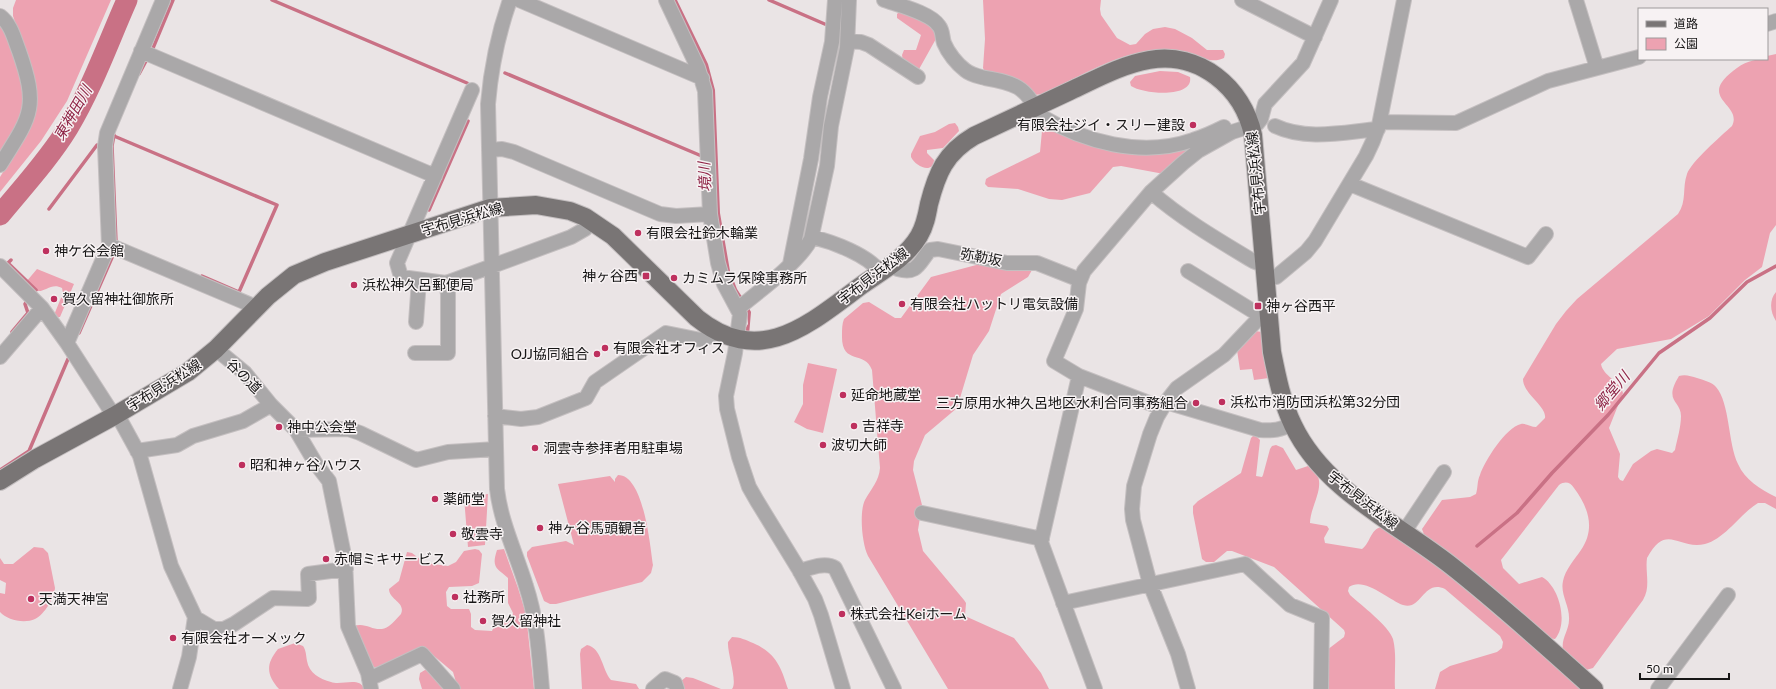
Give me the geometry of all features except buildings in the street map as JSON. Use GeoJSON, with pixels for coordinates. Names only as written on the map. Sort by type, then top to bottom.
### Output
{"type":"FeatureCollection","features":[{"type":"Feature","properties":{"kind":"main road","name":"宇布見浜松線"},"geometry":{"type":"LineString","coordinates":[[0,482],[35,459],[116,415],[188,372],[216,349],[256,307],[280,285],[309,268],[490,208],[519,205],[548,206],[570,211],[590,220],[614,236],[697,318],[714,330],[743,339],[770,340],[781,337],[802,328],[887,268],[910,249],[924,226],[936,180],[944,162],[958,146],[974,136],[1126,66],[1150,60],[1170,59],[1199,66],[1225,82],[1238,98],[1249,121],[1265,270],[1265,315],[1282,396],[1292,424],[1311,455],[1327,473],[1345,489],[1449,564],[1594,689]]}},
{"type":"Feature","properties":{"kind":"street"},"geometry":{"type":"LineString","coordinates":[[67,342],[110,245],[106,139],[109,126],[163,0]]}},
{"type":"Feature","properties":{"kind":"street"},"geometry":{"type":"LineString","coordinates":[[510,0],[498,39],[488,104],[496,449],[499,502],[506,530],[534,613],[542,689]]}},
{"type":"Feature","properties":{"kind":"street"},"geometry":{"type":"LineString","coordinates":[[666,0],[702,78],[706,103],[710,214],[720,274],[728,294],[742,305]]}},
{"type":"Feature","properties":{"kind":"street"},"geometry":{"type":"LineString","coordinates":[[790,264],[811,159],[820,97],[832,42],[835,0]]}},
{"type":"Feature","properties":{"kind":"street"},"geometry":{"type":"LineString","coordinates":[[843,689],[821,615],[800,572],[749,487],[739,457],[727,409],[726,396],[736,353],[743,339],[740,322],[742,305],[790,264],[809,244],[812,237],[827,166],[830,130],[848,41],[849,0]]}},
{"type":"Feature","properties":{"kind":"street"},"geometry":{"type":"LineString","coordinates":[[884,0],[932,19],[939,25],[947,49],[964,69],[974,75],[1010,82],[1019,87],[1032,101],[1039,115],[1045,119],[1085,137],[1111,144],[1138,148],[1166,146],[1192,140],[1249,121],[1257,124],[1261,119],[1265,104],[1270,97],[1303,63],[1331,0]]}},
{"type":"Feature","properties":{"kind":"street"},"geometry":{"type":"LineString","coordinates":[[1242,0],[1315,36]]}},
{"type":"Feature","properties":{"kind":"street"},"geometry":{"type":"LineString","coordinates":[[1151,192],[1165,204],[1208,234],[1258,263],[1265,270],[1276,277],[1312,245],[1324,230],[1366,156],[1379,125],[1404,0]]}},
{"type":"Feature","properties":{"kind":"street"},"geometry":{"type":"LineString","coordinates":[[1576,0],[1597,68]]}},
{"type":"Feature","properties":{"kind":"street"},"geometry":{"type":"LineString","coordinates":[[524,1],[702,78]]}},
{"type":"Feature","properties":{"kind":"street"},"geometry":{"type":"LineString","coordinates":[[0,16],[5,20],[10,28],[26,70],[31,92],[29,110],[24,126],[0,165]]}},
{"type":"Feature","properties":{"kind":"street"},"geometry":{"type":"LineString","coordinates":[[848,41],[861,42],[869,45],[918,78]]}},
{"type":"Feature","properties":{"kind":"street"},"geometry":{"type":"LineString","coordinates":[[142,51],[435,176]]}},
{"type":"Feature","properties":{"kind":"street"},"geometry":{"type":"LineString","coordinates":[[1275,126],[1293,133],[1315,135],[1379,125],[1456,123],[1548,81],[1638,57]]}},
{"type":"Feature","properties":{"kind":"street"},"geometry":{"type":"LineString","coordinates":[[472,90],[397,263],[401,277],[446,283],[571,237],[585,229],[590,220]]}},
{"type":"Feature","properties":{"kind":"street"},"geometry":{"type":"LineString","coordinates":[[1249,121],[1198,151],[1151,192],[1084,271],[1080,280],[1076,310],[1054,361],[1079,376],[1164,405],[1260,430],[1271,431],[1282,429],[1292,424]]}},
{"type":"Feature","properties":{"kind":"street"},"geometry":{"type":"LineString","coordinates":[[489,150],[502,149],[514,152],[660,214],[676,216],[710,214]]}},
{"type":"Feature","properties":{"kind":"street"},"geometry":{"type":"LineString","coordinates":[[1350,184],[1528,256],[1546,234]]}},
{"type":"Feature","properties":{"kind":"street"},"geometry":{"type":"LineString","coordinates":[[812,237],[835,244],[876,266],[887,268]]}},
{"type":"Feature","properties":{"kind":"street"},"geometry":{"type":"LineString","coordinates":[[110,245],[256,307]]}},
{"type":"Feature","properties":{"kind":"street","name":"弥勒坂"},"geometry":{"type":"LineString","coordinates":[[887,268],[911,271],[916,269],[928,252],[934,248],[1007,263],[1037,263],[1046,265],[1080,280]]}},
{"type":"Feature","properties":{"kind":"street"},"geometry":{"type":"LineString","coordinates":[[0,266],[42,308],[67,342],[116,415],[137,451],[143,466],[171,566],[194,612],[195,620],[189,657],[180,689]]}},
{"type":"Feature","properties":{"kind":"street"},"geometry":{"type":"LineString","coordinates":[[1188,271],[1265,315],[1224,355],[1177,388],[1164,405],[1150,434],[1134,486],[1132,497],[1133,520],[1150,584],[1178,654],[1188,689]]}},
{"type":"Feature","properties":{"kind":"street"},"geometry":{"type":"LineString","coordinates":[[416,322],[419,280]]}},
{"type":"Feature","properties":{"kind":"street"},"geometry":{"type":"LineString","coordinates":[[415,353],[448,353],[448,300],[446,283]]}},
{"type":"Feature","properties":{"kind":"street"},"geometry":{"type":"LineString","coordinates":[[0,357],[42,308]]}},
{"type":"Feature","properties":{"kind":"street"},"geometry":{"type":"LineString","coordinates":[[495,416],[521,419],[546,414],[586,398],[594,382],[666,333],[701,340],[711,336],[714,330]]}},
{"type":"Feature","properties":{"kind":"street","name":"谷の道"},"geometry":{"type":"LineString","coordinates":[[216,349],[245,373],[271,404],[296,430],[316,464],[329,481],[344,549],[348,626],[370,684]]}},
{"type":"Feature","properties":{"kind":"street"},"geometry":{"type":"LineString","coordinates":[[1079,376],[1041,542],[1095,689]]}},
{"type":"Feature","properties":{"kind":"street"},"geometry":{"type":"LineString","coordinates":[[137,451],[177,445],[193,436],[243,421],[271,404]]}},
{"type":"Feature","properties":{"kind":"street"},"geometry":{"type":"LineString","coordinates":[[296,430],[348,429],[360,433],[416,460],[448,452],[496,449]]}},
{"type":"Feature","properties":{"kind":"street"},"geometry":{"type":"LineString","coordinates":[[1404,532],[1444,472]]}},
{"type":"Feature","properties":{"kind":"street"},"geometry":{"type":"LineString","coordinates":[[922,513],[1042,539]]}},
{"type":"Feature","properties":{"kind":"street"},"geometry":{"type":"LineString","coordinates":[[1063,603],[1245,564],[1290,605],[1322,618],[1321,689]]}},
{"type":"Feature","properties":{"kind":"street"},"geometry":{"type":"LineString","coordinates":[[800,572],[809,567],[828,565],[835,568],[894,689]]}},
{"type":"Feature","properties":{"kind":"street"},"geometry":{"type":"LineString","coordinates":[[195,620],[199,620],[209,628],[224,629],[273,598],[309,598],[308,574],[346,569]]}},
{"type":"Feature","properties":{"kind":"street"},"geometry":{"type":"LineString","coordinates":[[1658,689],[1728,595]]}},
{"type":"Feature","properties":{"kind":"street"},"geometry":{"type":"LineString","coordinates":[[370,684],[422,654],[453,689]]}},
{"type":"Feature","properties":{"kind":"street"},"geometry":{"type":"LineString","coordinates":[[653,689],[665,680],[675,683],[677,689]]}},
{"type":"Feature","properties":{"kind":"green space"},"geometry":{"type":"Polygon","coordinates":[[[16,0],[111,0],[67,101],[41,141],[0,192],[0,177],[30,129],[37,105],[35,79],[13,16],[13,8],[16,0]]]}},
{"type":"Feature","properties":{"kind":"green space"},"geometry":{"type":"Polygon","coordinates":[[[983,0],[1101,0],[1101,15],[1117,38],[1130,45],[1136,44],[1145,34],[1153,29],[1165,27],[1175,29],[1192,38],[1207,50],[1223,50],[1225,54],[1224,58],[1220,60],[1211,60],[1184,52],[1171,50],[1149,51],[1133,54],[1086,72],[1043,94],[1034,95],[986,74],[983,68],[985,39],[983,0]]]}},
{"type":"Feature","properties":{"kind":"green space"},"geometry":{"type":"Polygon","coordinates":[[[900,11],[930,22],[937,37],[918,71],[903,61],[902,55],[904,50],[916,50],[921,35],[897,18],[897,14],[900,11]]]}},
{"type":"Feature","properties":{"kind":"green space"},"geometry":{"type":"Polygon","coordinates":[[[0,24],[5,31],[21,77],[24,100],[22,112],[16,128],[0,153],[0,24]]]}},
{"type":"Feature","properties":{"kind":"green space"},"geometry":{"type":"Polygon","coordinates":[[[1776,54],[1776,225],[1770,233],[1762,267],[1745,280],[1709,316],[1671,339],[1617,349],[1601,364],[1605,372],[1619,385],[1623,393],[1609,428],[1620,454],[1618,477],[1620,480],[1623,481],[1633,464],[1651,451],[1657,449],[1672,453],[1675,450],[1680,429],[1681,416],[1674,400],[1673,391],[1674,385],[1679,376],[1684,375],[1707,381],[1716,387],[1721,394],[1732,446],[1738,464],[1745,475],[1754,484],[1776,497],[1776,509],[1765,503],[1758,503],[1719,537],[1705,544],[1687,544],[1667,539],[1661,541],[1654,547],[1647,558],[1647,590],[1643,600],[1593,668],[1586,670],[1563,649],[1569,615],[1562,586],[1563,581],[1568,569],[1586,542],[1589,526],[1583,503],[1571,484],[1565,483],[1559,485],[1501,560],[1503,568],[1519,584],[1542,577],[1553,588],[1560,605],[1562,615],[1559,632],[1555,639],[1548,638],[1425,537],[1422,529],[1442,500],[1470,497],[1476,494],[1482,469],[1496,446],[1509,431],[1521,424],[1536,427],[1545,418],[1545,413],[1527,390],[1523,379],[1556,324],[1577,299],[1678,214],[1681,209],[1687,174],[1690,169],[1707,149],[1732,126],[1734,118],[1732,112],[1720,95],[1719,88],[1723,80],[1741,65],[1753,60],[1768,60],[1768,56],[1776,54]]]}},
{"type":"Feature","properties":{"kind":"green space"},"geometry":{"type":"Polygon","coordinates":[[[1160,71],[1178,72],[1190,77],[1189,84],[1184,89],[1166,93],[1146,91],[1131,86],[1130,82],[1135,76],[1160,71]]]}},
{"type":"Feature","properties":{"kind":"green space"},"geometry":{"type":"Polygon","coordinates":[[[955,123],[959,131],[943,148],[927,150],[927,153],[934,160],[931,167],[924,168],[913,160],[911,154],[920,136],[935,132],[949,124],[955,123]]]}},
{"type":"Feature","properties":{"kind":"green space"},"geometry":{"type":"Polygon","coordinates":[[[1045,127],[1187,149],[1189,152],[1164,174],[1121,166],[1113,167],[1090,193],[1062,200],[1049,199],[1018,189],[988,187],[985,184],[986,179],[989,177],[1040,152],[1042,131],[1045,127]]]}},
{"type":"Feature","properties":{"kind":"green space"},"geometry":{"type":"Polygon","coordinates":[[[980,264],[1030,267],[1032,270],[1028,277],[1001,294],[989,331],[973,355],[957,408],[925,435],[914,461],[913,470],[922,505],[918,530],[923,551],[966,603],[965,616],[1014,638],[1041,673],[1049,689],[948,689],[868,556],[864,544],[862,520],[863,505],[876,481],[880,468],[872,370],[869,364],[864,360],[845,351],[842,335],[842,325],[844,319],[863,303],[869,302],[895,318],[901,318],[931,277],[980,264]]]}},
{"type":"Feature","properties":{"kind":"green space"},"geometry":{"type":"Polygon","coordinates":[[[37,269],[74,284],[60,317],[56,317],[54,315],[63,293],[62,288],[57,286],[36,291],[26,282],[37,269]]]}},
{"type":"Feature","properties":{"kind":"green space"},"geometry":{"type":"Polygon","coordinates":[[[1776,292],[1776,321],[1772,314],[1771,302],[1776,292]]]}},
{"type":"Feature","properties":{"kind":"green space"},"geometry":{"type":"Polygon","coordinates":[[[1255,331],[1262,332],[1269,378],[1254,380],[1252,369],[1240,370],[1237,350],[1255,331]]]}},
{"type":"Feature","properties":{"kind":"green space"},"geometry":{"type":"Polygon","coordinates":[[[808,363],[837,369],[823,433],[807,429],[794,422],[803,404],[803,385],[808,363]]]}},
{"type":"Feature","properties":{"kind":"green space"},"geometry":{"type":"Polygon","coordinates":[[[1256,436],[1260,440],[1256,476],[1262,477],[1270,449],[1272,446],[1276,445],[1283,448],[1296,470],[1308,466],[1315,471],[1319,485],[1310,523],[1327,526],[1329,529],[1324,538],[1325,543],[1362,549],[1373,533],[1381,527],[1444,571],[1582,689],[1435,689],[1440,672],[1450,666],[1497,652],[1502,648],[1503,642],[1500,636],[1445,589],[1438,587],[1432,588],[1414,604],[1409,606],[1403,605],[1362,584],[1355,584],[1349,587],[1348,591],[1350,595],[1381,622],[1393,639],[1395,658],[1395,689],[1326,689],[1327,650],[1344,637],[1344,630],[1274,567],[1232,551],[1227,551],[1214,562],[1206,562],[1202,559],[1193,506],[1198,501],[1241,473],[1251,438],[1256,436]]]}},
{"type":"Feature","properties":{"kind":"green space"},"geometry":{"type":"Polygon","coordinates":[[[618,475],[627,478],[634,486],[640,498],[650,543],[653,565],[651,573],[642,582],[556,604],[550,604],[544,601],[527,556],[527,552],[532,547],[566,541],[574,545],[558,484],[610,476],[615,482],[618,475]]]}},
{"type":"Feature","properties":{"kind":"green space"},"geometry":{"type":"Polygon","coordinates":[[[488,494],[485,545],[468,547],[464,497],[488,494]]]}},
{"type":"Feature","properties":{"kind":"green space"},"geometry":{"type":"Polygon","coordinates":[[[34,547],[43,548],[48,553],[55,588],[54,592],[51,601],[39,617],[26,621],[11,619],[0,612],[0,593],[5,594],[6,583],[0,580],[0,558],[4,564],[13,564],[34,547]]]}},
{"type":"Feature","properties":{"kind":"green space"},"geometry":{"type":"Polygon","coordinates":[[[475,549],[479,550],[482,554],[479,583],[472,586],[449,587],[446,592],[447,606],[451,609],[469,609],[471,614],[471,627],[475,630],[492,631],[497,619],[512,618],[513,613],[508,603],[508,578],[496,567],[495,564],[497,550],[504,549],[526,614],[534,689],[458,689],[453,672],[427,650],[381,667],[374,667],[369,663],[354,626],[363,625],[376,629],[384,628],[390,625],[401,614],[401,607],[390,593],[389,589],[399,581],[407,552],[412,553],[425,563],[448,566],[456,562],[464,551],[475,549]]]}},
{"type":"Feature","properties":{"kind":"green space"},"geometry":{"type":"Polygon","coordinates":[[[732,637],[748,641],[767,651],[780,667],[788,689],[732,689],[734,680],[728,642],[732,637]]]}},
{"type":"Feature","properties":{"kind":"green space"},"geometry":{"type":"Polygon","coordinates":[[[295,643],[303,646],[310,669],[319,677],[335,683],[359,683],[364,689],[279,689],[272,679],[269,665],[278,649],[295,643]]]}},
{"type":"Feature","properties":{"kind":"green space"},"geometry":{"type":"Polygon","coordinates":[[[587,645],[596,650],[611,680],[636,684],[639,689],[582,689],[580,654],[581,649],[587,645]]]}},
{"type":"Feature","properties":{"kind":"green space"},"geometry":{"type":"Polygon","coordinates":[[[425,670],[431,671],[449,689],[422,689],[419,679],[420,673],[425,670]]]}},
{"type":"Feature","properties":{"kind":"green space"},"geometry":{"type":"Polygon","coordinates":[[[686,677],[693,678],[721,689],[680,689],[681,681],[686,677]]]}},
{"type":"Feature","properties":{"kind":"shaded area"},"geometry":{"type":"Polygon","coordinates":[[[673,0],[677,0],[708,64],[715,90],[720,213],[730,271],[737,289],[751,312],[749,335],[742,334],[748,324],[747,312],[734,291],[726,272],[717,213],[711,90],[700,55],[673,0]]]}},
{"type":"Feature","properties":{"kind":"waterway","name":"東神田川"},"geometry":{"type":"LineString","coordinates":[[0,215],[44,162],[61,139],[77,113],[127,0]]}},
{"type":"Feature","properties":{"kind":"waterway"},"geometry":{"type":"LineString","coordinates":[[153,48],[173,0]]}},
{"type":"Feature","properties":{"kind":"waterway"},"geometry":{"type":"LineString","coordinates":[[272,0],[467,83]]}},
{"type":"Feature","properties":{"kind":"waterway"},"geometry":{"type":"LineString","coordinates":[[769,0],[827,25]]}},
{"type":"Feature","properties":{"kind":"waterway"},"geometry":{"type":"LineString","coordinates":[[139,74],[146,61]]}},
{"type":"Feature","properties":{"kind":"waterway","name":"境川"},"geometry":{"type":"LineString","coordinates":[[505,73],[704,157]]}},
{"type":"Feature","properties":{"kind":"waterway"},"geometry":{"type":"LineString","coordinates":[[429,210],[468,121]]}},
{"type":"Feature","properties":{"kind":"waterway"},"geometry":{"type":"LineString","coordinates":[[114,135],[112,146],[116,242]]}},
{"type":"Feature","properties":{"kind":"waterway"},"geometry":{"type":"LineString","coordinates":[[114,136],[277,205],[239,292],[202,276]]}},
{"type":"Feature","properties":{"kind":"waterway"},"geometry":{"type":"LineString","coordinates":[[49,209],[97,145]]}},
{"type":"Feature","properties":{"kind":"waterway"},"geometry":{"type":"LineString","coordinates":[[79,333],[114,253]]}},
{"type":"Feature","properties":{"kind":"waterway"},"geometry":{"type":"LineString","coordinates":[[11,260],[8,263],[36,290],[35,291]]}},
{"type":"Feature","properties":{"kind":"waterway","name":"郷堂川"},"geometry":{"type":"LineString","coordinates":[[1477,546],[1517,513],[1552,473],[1608,415],[1659,353],[1710,318],[1747,282],[1776,266]]}},
{"type":"Feature","properties":{"kind":"waterway"},"geometry":{"type":"LineString","coordinates":[[12,332],[28,313],[25,304],[27,301]]}},
{"type":"Feature","properties":{"kind":"waterway"},"geometry":{"type":"LineString","coordinates":[[0,470],[29,451],[68,359]]}},
{"type":"Feature","properties":{"kind":"place","name":"有限会社ジイ・スリー建設"},"geometry":{"type":"Point","coordinates":[1193,125]}},
{"type":"Feature","properties":{"kind":"place","name":"有限会社鈴木輪業"},"geometry":{"type":"Point","coordinates":[638,233]}},
{"type":"Feature","properties":{"kind":"place","name":"神ケ谷会館"},"geometry":{"type":"Point","coordinates":[46,251]}},
{"type":"Feature","properties":{"kind":"place","name":"神ヶ谷西"},"geometry":{"type":"Point","coordinates":[646,276]}},
{"type":"Feature","properties":{"kind":"place","name":"カミムラ保険事務所"},"geometry":{"type":"Point","coordinates":[674,278]}},
{"type":"Feature","properties":{"kind":"place","name":"浜松神久呂郵便局"},"geometry":{"type":"Point","coordinates":[354,285]}},
{"type":"Feature","properties":{"kind":"place","name":"賀久留神社御旅所"},"geometry":{"type":"Point","coordinates":[54,299]}},
{"type":"Feature","properties":{"kind":"place","name":"有限会社ハットリ電気設備"},"geometry":{"type":"Point","coordinates":[902,304]}},
{"type":"Feature","properties":{"kind":"place","name":"神ヶ谷西平"},"geometry":{"type":"Point","coordinates":[1258,306]}},
{"type":"Feature","properties":{"kind":"place","name":"有限会社オフィス"},"geometry":{"type":"Point","coordinates":[605,348]}},
{"type":"Feature","properties":{"kind":"place","name":"OJJ協同組合"},"geometry":{"type":"Point","coordinates":[597,354]}},
{"type":"Feature","properties":{"kind":"place","name":"延命地蔵堂"},"geometry":{"type":"Point","coordinates":[843,395]}},
{"type":"Feature","properties":{"kind":"place","name":"浜松市消防団浜松第32分団"},"geometry":{"type":"Point","coordinates":[1222,402]}},
{"type":"Feature","properties":{"kind":"place","name":"三方原用水神久呂地区水利合同事務組合"},"geometry":{"type":"Point","coordinates":[1196,403]}},
{"type":"Feature","properties":{"kind":"place","name":"吉祥寺"},"geometry":{"type":"Point","coordinates":[854,426]}},
{"type":"Feature","properties":{"kind":"place","name":"神中公会堂"},"geometry":{"type":"Point","coordinates":[279,427]}},
{"type":"Feature","properties":{"kind":"place","name":"波切大師"},"geometry":{"type":"Point","coordinates":[823,445]}},
{"type":"Feature","properties":{"kind":"place","name":"洞雲寺参拝者用駐車場"},"geometry":{"type":"Point","coordinates":[535,448]}},
{"type":"Feature","properties":{"kind":"place","name":"昭和神ヶ谷ハウス"},"geometry":{"type":"Point","coordinates":[242,465]}},
{"type":"Feature","properties":{"kind":"place","name":"薬師堂"},"geometry":{"type":"Point","coordinates":[435,499]}},
{"type":"Feature","properties":{"kind":"place","name":"神ヶ谷馬頭観音"},"geometry":{"type":"Point","coordinates":[540,528]}},
{"type":"Feature","properties":{"kind":"place","name":"敬雲寺"},"geometry":{"type":"Point","coordinates":[453,534]}},
{"type":"Feature","properties":{"kind":"place","name":"赤帽ミキサービス"},"geometry":{"type":"Point","coordinates":[326,559]}},
{"type":"Feature","properties":{"kind":"place","name":"社務所"},"geometry":{"type":"Point","coordinates":[455,597]}},
{"type":"Feature","properties":{"kind":"place","name":"天満天神宮"},"geometry":{"type":"Point","coordinates":[31,599]}},
{"type":"Feature","properties":{"kind":"place","name":"株式会社Keiホーム"},"geometry":{"type":"Point","coordinates":[842,614]}},
{"type":"Feature","properties":{"kind":"place","name":"賀久留神社"},"geometry":{"type":"Point","coordinates":[483,621]}},
{"type":"Feature","properties":{"kind":"place","name":"有限会社オーメック"},"geometry":{"type":"Point","coordinates":[173,638]}}]}
